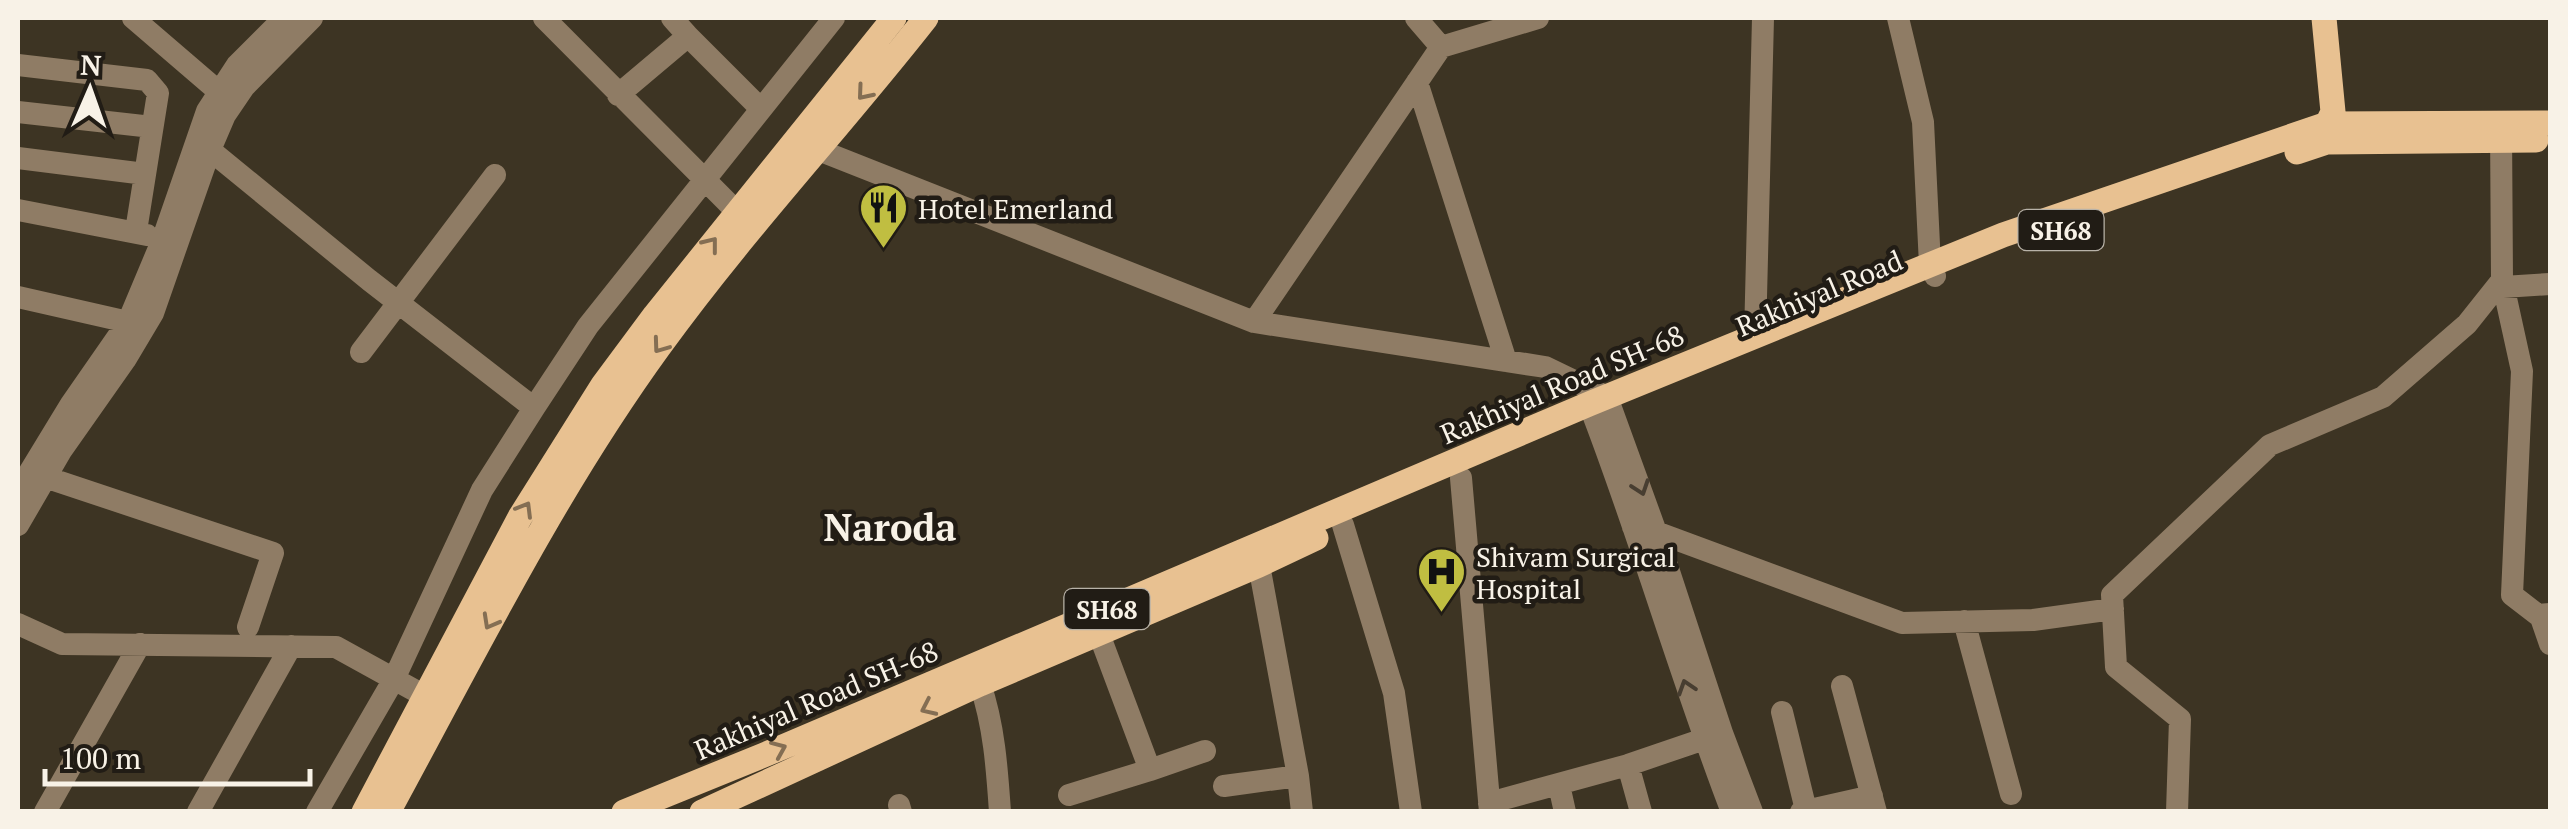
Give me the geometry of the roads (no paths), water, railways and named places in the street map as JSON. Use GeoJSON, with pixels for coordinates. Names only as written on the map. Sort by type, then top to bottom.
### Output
{"type":"FeatureCollection","features":[{"type":"Feature","properties":{"kind":"main road"},"geometry":{"type":"LineString","coordinates":[[364,812],[520,516],[603,386],[655,315],[894,18]]}},
{"type":"Feature","properties":{"kind":"main road"},"geometry":{"type":"LineString","coordinates":[[388,812],[564,489],[657,350],[710,278],[926,18]]}},
{"type":"Feature","properties":{"kind":"main road"},"geometry":{"type":"LineString","coordinates":[[2309,18],[2318,113],[2327,133]]}},
{"type":"Feature","properties":{"kind":"main road"},"geometry":{"type":"LineString","coordinates":[[2324,18],[2334,112],[2327,133]]}},
{"type":"Feature","properties":{"kind":"main road","name":"Rakhiyal Road SH-68"},"geometry":{"type":"LineString","coordinates":[[624,812],[1755,337],[1932,271],[2003,236],[2327,133],[2501,132],[2550,123]]}},
{"type":"Feature","properties":{"kind":"main road","name":"SH68"},"geometry":{"type":"LineString","coordinates":[[2501,132],[2550,140]]}},
{"type":"Feature","properties":{"kind":"main road","name":"Rakhiyal Road"},"geometry":{"type":"LineString","coordinates":[[716,808],[980,684],[1461,478],[1599,404],[1932,271]]}},
{"type":"Feature","properties":{"kind":"street"},"geometry":{"type":"LineString","coordinates":[[133,18],[218,92]]}},
{"type":"Feature","properties":{"kind":"street"},"geometry":{"type":"LineString","coordinates":[[18,490],[128,322],[162,241],[207,111],[237,65],[284,18]]}},
{"type":"Feature","properties":{"kind":"street"},"geometry":{"type":"LineString","coordinates":[[18,524],[153,313],[225,115],[244,87],[312,18]]}},
{"type":"Feature","properties":{"kind":"street"},"geometry":{"type":"LineString","coordinates":[[544,18],[737,212]]}},
{"type":"Feature","properties":{"kind":"street"},"geometry":{"type":"LineString","coordinates":[[672,18],[761,109]]}},
{"type":"Feature","properties":{"kind":"street"},"geometry":{"type":"LineString","coordinates":[[316,812],[394,679],[482,490],[534,408],[588,326],[834,18]]}},
{"type":"Feature","properties":{"kind":"street"},"geometry":{"type":"LineString","coordinates":[[1416,18],[1441,47]]}},
{"type":"Feature","properties":{"kind":"street"},"geometry":{"type":"LineString","coordinates":[[1254,322],[1441,47],[1538,18]]}},
{"type":"Feature","properties":{"kind":"street"},"geometry":{"type":"LineString","coordinates":[[1755,337],[1763,18]]}},
{"type":"Feature","properties":{"kind":"street"},"geometry":{"type":"LineString","coordinates":[[1898,18],[1923,122],[1932,271]]}},
{"type":"Feature","properties":{"kind":"street"},"geometry":{"type":"LineString","coordinates":[[618,95],[688,36]]}},
{"type":"Feature","properties":{"kind":"street"},"geometry":{"type":"LineString","coordinates":[[18,65],[148,80],[158,93],[136,231]]}},
{"type":"Feature","properties":{"kind":"street"},"geometry":{"type":"LineString","coordinates":[[1417,82],[1506,362]]}},
{"type":"Feature","properties":{"kind":"street"},"geometry":{"type":"LineString","coordinates":[[18,112],[152,128]]}},
{"type":"Feature","properties":{"kind":"street"},"geometry":{"type":"LineString","coordinates":[[2501,132],[2503,284],[2522,371],[2512,595],[2545,614],[2550,644]]}},
{"type":"Feature","properties":{"kind":"street"},"geometry":{"type":"LineString","coordinates":[[210,150],[534,408]]}},
{"type":"Feature","properties":{"kind":"street"},"geometry":{"type":"LineString","coordinates":[[816,150],[1254,322],[1545,368],[1599,404],[1713,736],[1732,812]]}},
{"type":"Feature","properties":{"kind":"street"},"geometry":{"type":"LineString","coordinates":[[18,158],[145,174]]}},
{"type":"Feature","properties":{"kind":"street"},"geometry":{"type":"LineString","coordinates":[[361,352],[495,174]]}},
{"type":"Feature","properties":{"kind":"street"},"geometry":{"type":"LineString","coordinates":[[18,210],[136,231],[162,241]]}},
{"type":"Feature","properties":{"kind":"street"},"geometry":{"type":"LineString","coordinates":[[2177,812],[2180,719],[2116,667],[2112,595],[2270,446],[2383,397],[2467,324],[2503,284],[2550,284]]}},
{"type":"Feature","properties":{"kind":"street"},"geometry":{"type":"LineString","coordinates":[[18,298],[128,322]]}},
{"type":"Feature","properties":{"kind":"street"},"geometry":{"type":"LineString","coordinates":[[45,477],[273,553],[248,627]]}},
{"type":"Feature","properties":{"kind":"street"},"geometry":{"type":"LineString","coordinates":[[1461,478],[1490,807],[1713,736]]}},
{"type":"Feature","properties":{"kind":"street"},"geometry":{"type":"LineString","coordinates":[[1343,526],[1394,692],[1411,812]]}},
{"type":"Feature","properties":{"kind":"street"},"geometry":{"type":"LineString","coordinates":[[1645,530],[1902,623],[2033,620],[2113,609]]}},
{"type":"Feature","properties":{"kind":"street"},"geometry":{"type":"LineString","coordinates":[[1259,565],[1302,812]]}},
{"type":"Feature","properties":{"kind":"street"},"geometry":{"type":"LineString","coordinates":[[1964,622],[2011,794]]}},
{"type":"Feature","properties":{"kind":"street"},"geometry":{"type":"LineString","coordinates":[[18,624],[62,644],[336,648],[424,695]]}},
{"type":"Feature","properties":{"kind":"street"},"geometry":{"type":"LineString","coordinates":[[1099,634],[1150,770]]}},
{"type":"Feature","properties":{"kind":"street"},"geometry":{"type":"LineString","coordinates":[[46,812],[140,644]]}},
{"type":"Feature","properties":{"kind":"street"},"geometry":{"type":"LineString","coordinates":[[198,812],[291,646]]}},
{"type":"Feature","properties":{"kind":"street"},"geometry":{"type":"LineString","coordinates":[[980,684],[997,764],[1000,812]]}},
{"type":"Feature","properties":{"kind":"street"},"geometry":{"type":"LineString","coordinates":[[1782,712],[1804,811],[1874,804],[1842,686]]}},
{"type":"Feature","properties":{"kind":"street"},"geometry":{"type":"LineString","coordinates":[[1713,736],[1752,812]]}},
{"type":"Feature","properties":{"kind":"street"},"geometry":{"type":"LineString","coordinates":[[1069,795],[1205,750]]}},
{"type":"Feature","properties":{"kind":"street"},"geometry":{"type":"LineString","coordinates":[[1628,765],[1641,812]]}},
{"type":"Feature","properties":{"kind":"street"},"geometry":{"type":"LineString","coordinates":[[1224,786],[1298,776]]}},
{"type":"Feature","properties":{"kind":"street"},"geometry":{"type":"LineString","coordinates":[[712,777],[716,808]]}},
{"type":"Feature","properties":{"kind":"street"},"geometry":{"type":"LineString","coordinates":[[1559,784],[1566,812]]}},
{"type":"Feature","properties":{"kind":"place","name":"Hotel Emerland"},"geometry":{"type":"Point","coordinates":[883,250]}},
{"type":"Feature","properties":{"kind":"place","name":"Shivam Surgical Hospital"},"geometry":{"type":"Point","coordinates":[1441,614]}},
{"type":"Feature","properties":{"kind":"district","name":"Naroda"},"geometry":{"type":"Point","coordinates":[890,527]}}]}
